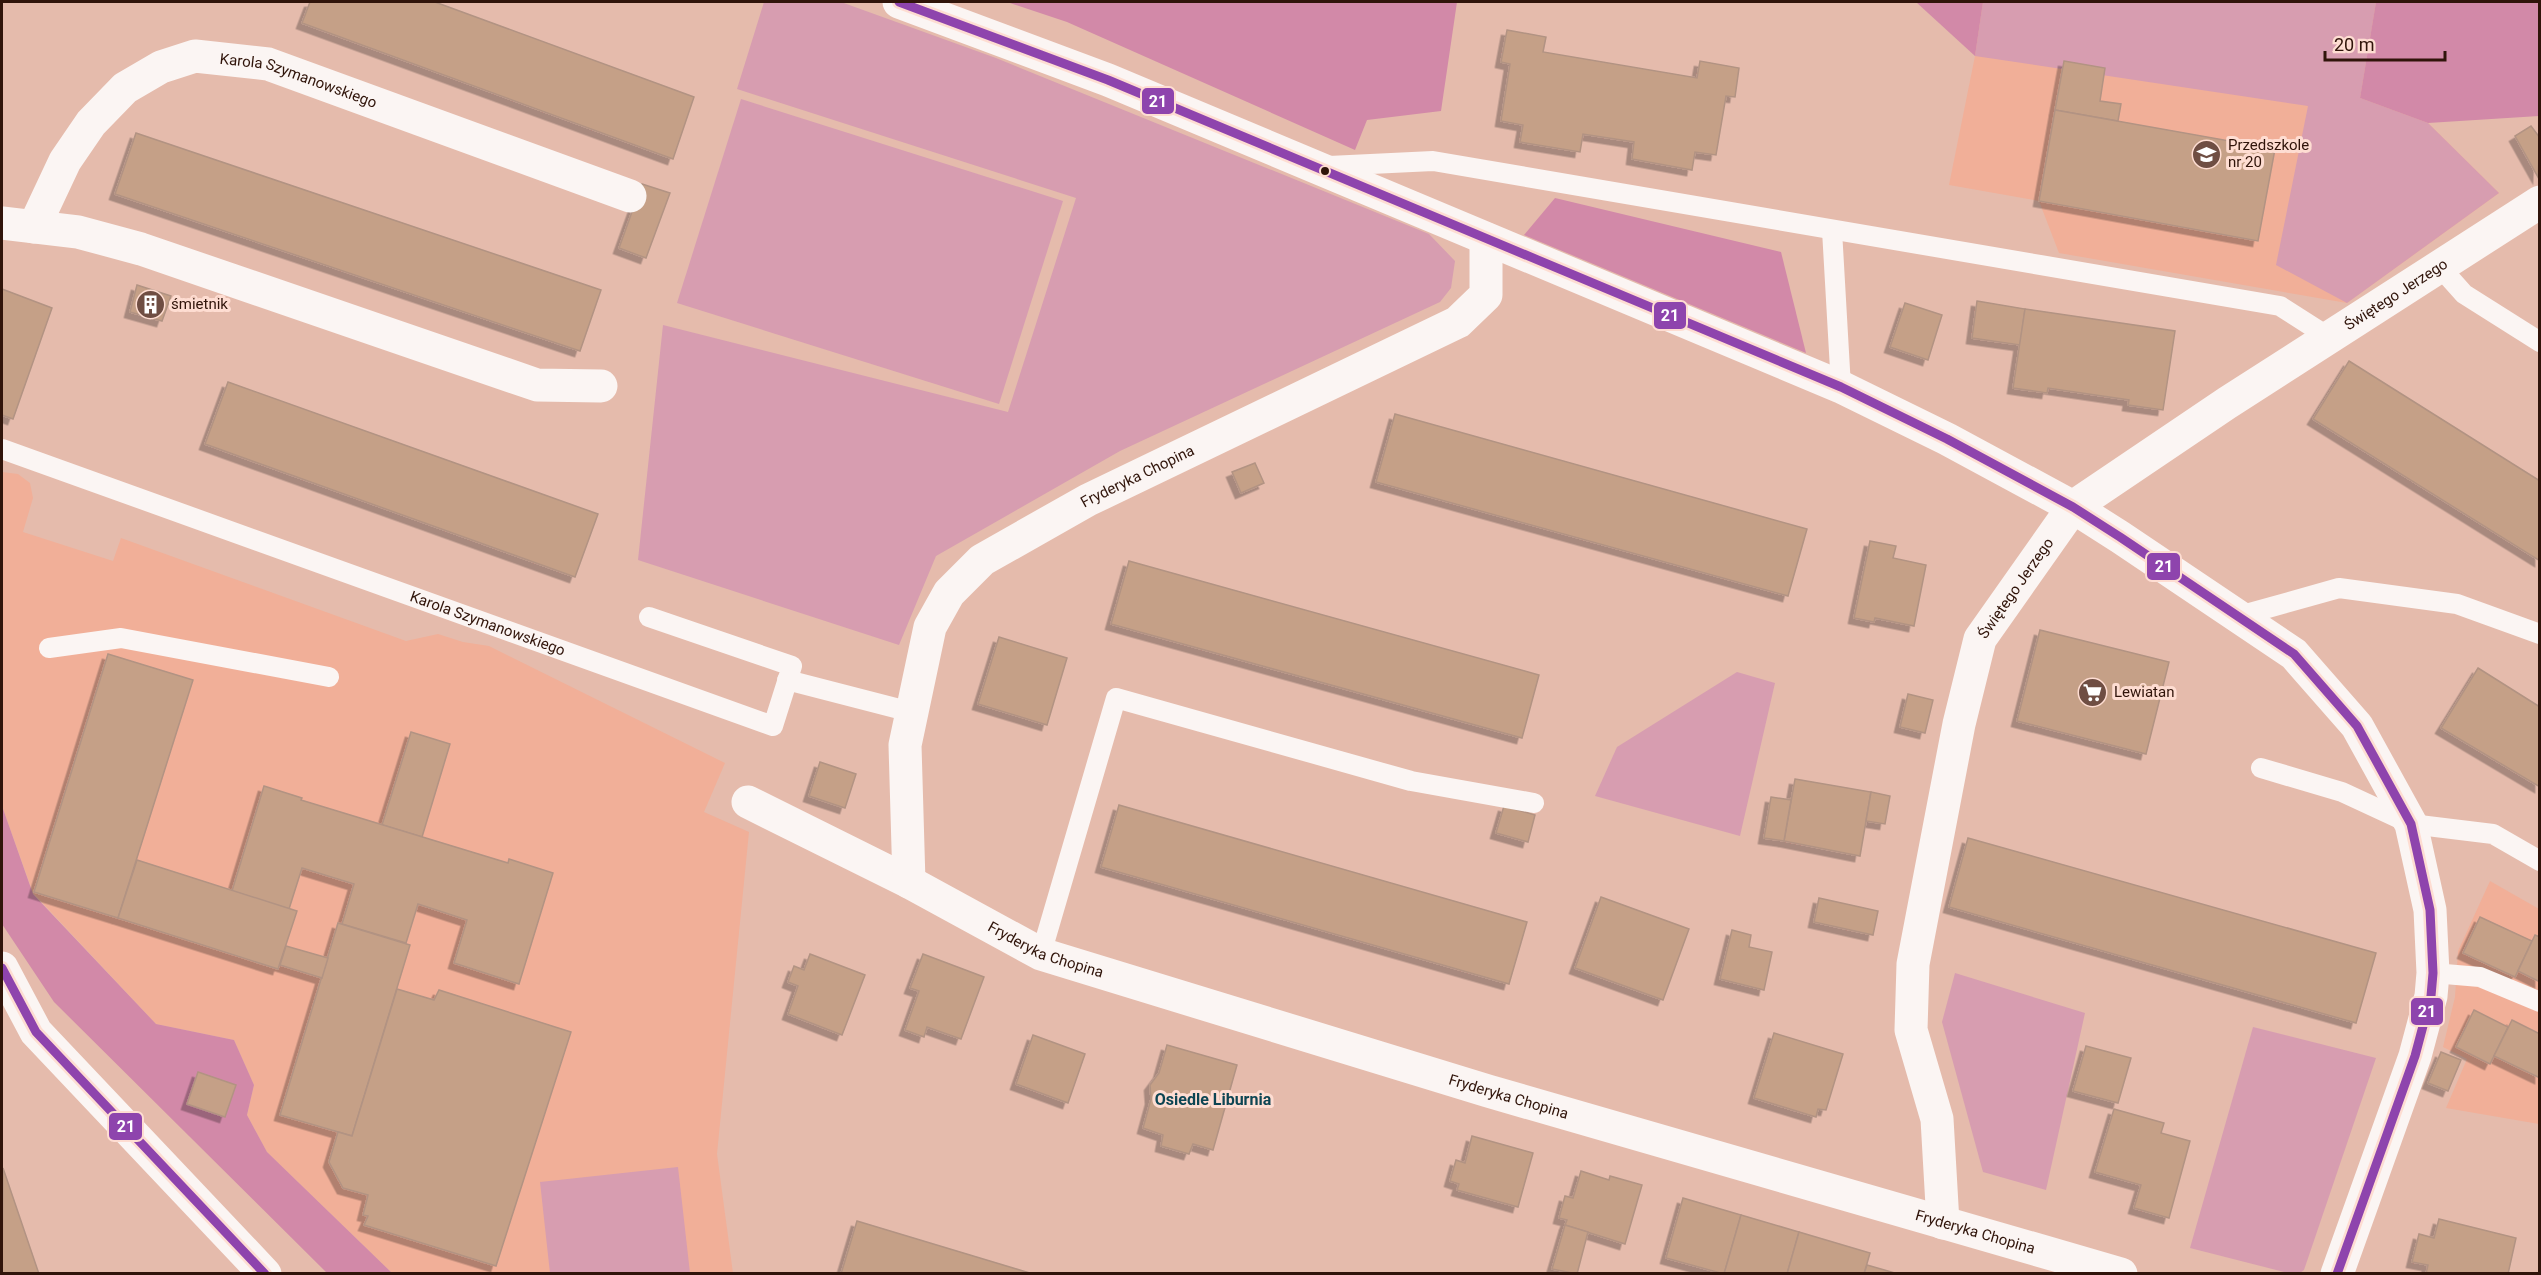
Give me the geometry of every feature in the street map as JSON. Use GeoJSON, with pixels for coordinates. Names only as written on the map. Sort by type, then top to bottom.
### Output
{"type":"FeatureCollection","features":[{"type":"Feature","properties":{"kind":"street"},"geometry":{"type":"LineString","coordinates":[[899,2],[1108,80],[1841,387],[1947,439],[2073,507],[2294,654],[2357,726],[2411,824],[2430,910],[2433,973],[2431,996],[2415,1056],[2337,1274]]}},
{"type":"Feature","properties":{"kind":"street","name":"Karola Szymanowskiego"},"geometry":{"type":"LineString","coordinates":[[34,227],[65,161],[91,123],[125,88],[161,67],[195,56],[268,64],[630,196]]}},
{"type":"Feature","properties":{"kind":"street","name":"Świętego Jerzego"},"geometry":{"type":"LineString","coordinates":[[1943,1223],[1937,1119],[1911,1030],[1913,964],[1959,724],[1980,639],[2073,507],[2540,202]]}},
{"type":"Feature","properties":{"kind":"street"},"geometry":{"type":"LineString","coordinates":[[2,224],[78,232],[141,249],[537,385],[601,386]]}},
{"type":"Feature","properties":{"kind":"street","name":"Fryderyka Chopina"},"geometry":{"type":"LineString","coordinates":[[909,882],[905,745],[930,627],[949,593],[982,560],[1088,500],[1458,321],[1486,295],[1486,239]]}},
{"type":"Feature","properties":{"kind":"street","name":"Fryderyka Chopina"},"geometry":{"type":"LineString","coordinates":[[748,802],[909,882],[1041,954],[1476,1087],[2121,1274]]}},
{"type":"Feature","properties":{"kind":"street"},"geometry":{"type":"LineString","coordinates":[[2,968],[36,1032],[265,1274]]}},
{"type":"Feature","properties":{"kind":"lane"},"geometry":{"type":"LineString","coordinates":[[1315,167],[1433,161],[2280,306],[2330,338]]}},
{"type":"Feature","properties":{"kind":"lane"},"geometry":{"type":"LineString","coordinates":[[1832,230],[1841,387]]}},
{"type":"Feature","properties":{"kind":"lane"},"geometry":{"type":"LineString","coordinates":[[2439,266],[2464,294],[2540,342]]}},
{"type":"Feature","properties":{"kind":"lane","name":"Karola Szymanowskiego"},"geometry":{"type":"LineString","coordinates":[[2,449],[773,726],[787,680]]}},
{"type":"Feature","properties":{"kind":"lane"},"geometry":{"type":"LineString","coordinates":[[2239,616],[2339,588],[2457,604],[2540,634]]}},
{"type":"Feature","properties":{"kind":"lane"},"geometry":{"type":"LineString","coordinates":[[649,617],[792,666],[787,680],[911,712]]}},
{"type":"Feature","properties":{"kind":"lane"},"geometry":{"type":"LineString","coordinates":[[49,648],[121,638],[329,677]]}},
{"type":"Feature","properties":{"kind":"lane"},"geometry":{"type":"LineString","coordinates":[[1041,954],[1116,698],[1411,781],[1534,803]]}},
{"type":"Feature","properties":{"kind":"lane"},"geometry":{"type":"LineString","coordinates":[[2261,768],[2342,792],[2411,824],[2493,834],[2540,861]]}},
{"type":"Feature","properties":{"kind":"lane"},"geometry":{"type":"LineString","coordinates":[[2433,973],[2480,977],[2540,1002]]}},
{"type":"Feature","properties":{"kind":"shaded area"},"geometry":{"type":"Polygon","coordinates":[[[764,2],[841,2],[996,58],[1429,234],[1455,261],[1451,288],[1440,302],[1120,451],[936,556],[899,645],[638,560],[663,325],[1008,412],[1076,198],[737,89],[764,2]]]}},
{"type":"Feature","properties":{"kind":"shaded area"},"geometry":{"type":"Polygon","coordinates":[[[1007,2],[1457,2],[1441,111],[1367,120],[1355,150],[1067,22],[1007,2]]]}},
{"type":"Feature","properties":{"kind":"shaded area"},"geometry":{"type":"Polygon","coordinates":[[[1916,2],[1983,2],[1975,56],[1916,2]]]}},
{"type":"Feature","properties":{"kind":"shaded area","name":"Przedszkole nr 20"},"geometry":{"type":"Polygon","coordinates":[[[1983,2],[2376,2],[2360,98],[2428,123],[2499,193],[2347,303],[2059,253],[2039,201],[1949,185],[1975,56],[1983,2]]]}},
{"type":"Feature","properties":{"kind":"shaded area"},"geometry":{"type":"Polygon","coordinates":[[[1983,2],[2376,2],[2360,98],[2428,123],[2499,193],[2347,303],[2276,265],[2308,106],[1975,56],[1983,2]]]}},
{"type":"Feature","properties":{"kind":"shaded area"},"geometry":{"type":"Polygon","coordinates":[[[2376,2],[2539,2],[2539,116],[2428,123],[2360,98],[2376,2]]]}},
{"type":"Feature","properties":{"kind":"shaded area"},"geometry":{"type":"Polygon","coordinates":[[[741,99],[1063,201],[999,404],[677,303],[741,99]]]}},
{"type":"Feature","properties":{"kind":"shaded area"},"geometry":{"type":"Polygon","coordinates":[[[1555,198],[1781,252],[1806,353],[1524,235],[1555,198]]]}},
{"type":"Feature","properties":{"kind":"shaded area"},"geometry":{"type":"Polygon","coordinates":[[[2,472],[18,474],[30,483],[33,498],[23,532],[113,561],[121,538],[406,641],[438,634],[463,642],[489,646],[725,763],[704,812],[749,832],[717,1154],[733,1273],[392,1273],[267,1152],[247,1115],[254,1085],[234,1040],[156,1024],[33,893],[2,806],[2,472]]]}},
{"type":"Feature","properties":{"kind":"shaded area"},"geometry":{"type":"Polygon","coordinates":[[[1737,672],[1775,683],[1740,836],[1595,796],[1617,747],[1737,672]]]}},
{"type":"Feature","properties":{"kind":"shaded area"},"geometry":{"type":"Polygon","coordinates":[[[2,806],[33,894],[156,1024],[234,1040],[254,1085],[247,1115],[267,1152],[392,1273],[327,1273],[54,1002],[2,924],[2,806]]]}},
{"type":"Feature","properties":{"kind":"shaded area"},"geometry":{"type":"Polygon","coordinates":[[[2490,881],[2539,909],[2539,1124],[2446,1108],[2467,1059],[2443,1047],[2455,997],[2458,951],[2490,881]]]}},
{"type":"Feature","properties":{"kind":"shaded area"},"geometry":{"type":"Polygon","coordinates":[[[1955,973],[2085,1013],[2046,1190],[1983,1172],[1942,1022],[1955,973]]]}},
{"type":"Feature","properties":{"kind":"shaded area"},"geometry":{"type":"Polygon","coordinates":[[[2253,1027],[2376,1058],[2304,1270],[2300,1273],[2288,1273],[2190,1248],[2253,1027]]]}},
{"type":"Feature","properties":{"kind":"shaded area"},"geometry":{"type":"Polygon","coordinates":[[[678,1167],[690,1273],[550,1273],[540,1182],[678,1167]]]}},
{"type":"Feature","properties":{"kind":"building"},"geometry":{"type":"Polygon","coordinates":[[[310,2],[435,2],[694,97],[673,159],[302,23],[310,2]]]}},
{"type":"Feature","properties":{"kind":"building"},"geometry":{"type":"Polygon","coordinates":[[[1507,30],[1546,37],[1543,52],[1697,78],[1700,61],[1739,68],[1735,97],[1726,96],[1716,155],[1695,152],[1692,170],[1632,159],[1634,142],[1583,134],[1580,152],[1520,142],[1523,125],[1501,121],[1510,64],[1501,62],[1507,30]]]}},
{"type":"Feature","properties":{"kind":"building"},"geometry":{"type":"Polygon","coordinates":[[[2064,61],[2105,68],[2100,101],[2121,104],[2118,121],[2055,110],[2064,61]]]}},
{"type":"Feature","properties":{"kind":"building"},"geometry":{"type":"Polygon","coordinates":[[[2055,110],[2275,149],[2258,241],[2039,201],[2055,110]]]}},
{"type":"Feature","properties":{"kind":"building"},"geometry":{"type":"Polygon","coordinates":[[[2531,126],[2540,138],[2538,177],[2515,136],[2531,126]]]}},
{"type":"Feature","properties":{"kind":"building"},"geometry":{"type":"Polygon","coordinates":[[[136,133],[601,290],[580,351],[115,194],[136,133]]]}},
{"type":"Feature","properties":{"kind":"building"},"geometry":{"type":"Polygon","coordinates":[[[642,184],[670,193],[646,258],[619,248],[642,184]]]}},
{"type":"Feature","properties":{"kind":"building","name":"śmietnik"},"geometry":{"type":"Polygon","coordinates":[[[137,285],[171,296],[162,321],[130,312],[137,285]]]}},
{"type":"Feature","properties":{"kind":"building"},"geometry":{"type":"Polygon","coordinates":[[[2,289],[52,308],[13,419],[2,415],[2,289]]]}},
{"type":"Feature","properties":{"kind":"building"},"geometry":{"type":"Polygon","coordinates":[[[1977,301],[2025,309],[2020,345],[1972,338],[1977,301]]]}},
{"type":"Feature","properties":{"kind":"building"},"geometry":{"type":"Polygon","coordinates":[[[1905,303],[1942,315],[1928,360],[1890,347],[1905,303]]]}},
{"type":"Feature","properties":{"kind":"building"},"geometry":{"type":"Polygon","coordinates":[[[2025,309],[2175,331],[2163,410],[2128,405],[2129,400],[2048,388],[2047,393],[2013,388],[2025,309]]]}},
{"type":"Feature","properties":{"kind":"building"},"geometry":{"type":"Polygon","coordinates":[[[2349,361],[2540,481],[2540,561],[2313,419],[2349,361]]]}},
{"type":"Feature","properties":{"kind":"building"},"geometry":{"type":"Polygon","coordinates":[[[228,382],[598,514],[575,577],[205,444],[228,382]]]}},
{"type":"Feature","properties":{"kind":"building"},"geometry":{"type":"Polygon","coordinates":[[[1395,414],[1807,529],[1788,596],[1376,482],[1395,414]]]}},
{"type":"Feature","properties":{"kind":"building"},"geometry":{"type":"Polygon","coordinates":[[[1255,463],[1264,483],[1241,493],[1232,472],[1255,463]]]}},
{"type":"Feature","properties":{"kind":"building"},"geometry":{"type":"Polygon","coordinates":[[[1870,541],[1896,546],[1893,558],[1926,565],[1914,626],[1875,618],[1874,622],[1854,618],[1870,541]]]}},
{"type":"Feature","properties":{"kind":"building"},"geometry":{"type":"Polygon","coordinates":[[[1129,561],[1539,675],[1522,738],[1111,624],[1129,561]]]}},
{"type":"Feature","properties":{"kind":"building","name":"Lewiatan"},"geometry":{"type":"Polygon","coordinates":[[[2040,630],[2169,662],[2146,754],[2017,721],[2040,630]]]}},
{"type":"Feature","properties":{"kind":"building"},"geometry":{"type":"Polygon","coordinates":[[[999,637],[1067,658],[1047,725],[978,704],[999,637]]]}},
{"type":"Feature","properties":{"kind":"building"},"geometry":{"type":"Polygon","coordinates":[[[108,654],[193,680],[118,918],[34,892],[108,654]]]}},
{"type":"Feature","properties":{"kind":"building"},"geometry":{"type":"Polygon","coordinates":[[[2478,668],[2540,707],[2540,787],[2441,728],[2478,668]]]}},
{"type":"Feature","properties":{"kind":"building"},"geometry":{"type":"Polygon","coordinates":[[[1908,694],[1933,700],[1925,733],[1900,727],[1908,694]]]}},
{"type":"Feature","properties":{"kind":"building"},"geometry":{"type":"Polygon","coordinates":[[[411,732],[450,744],[422,837],[382,825],[411,732]]]}},
{"type":"Feature","properties":{"kind":"building"},"geometry":{"type":"Polygon","coordinates":[[[820,762],[856,774],[845,808],[809,796],[820,762]]]}},
{"type":"Feature","properties":{"kind":"building"},"geometry":{"type":"Polygon","coordinates":[[[1795,779],[1871,792],[1860,856],[1784,841],[1795,779]]]}},
{"type":"Feature","properties":{"kind":"building"},"geometry":{"type":"Polygon","coordinates":[[[264,786],[302,798],[301,800],[508,863],[509,859],[553,873],[519,984],[454,963],[467,920],[418,904],[406,943],[342,924],[354,884],[302,868],[289,909],[232,891],[264,786]]]}},
{"type":"Feature","properties":{"kind":"building"},"geometry":{"type":"Polygon","coordinates":[[[1871,792],[1890,796],[1885,824],[1866,821],[1871,792]]]}},
{"type":"Feature","properties":{"kind":"building"},"geometry":{"type":"Polygon","coordinates":[[[1771,797],[1791,800],[1784,841],[1764,838],[1771,797]]]}},
{"type":"Feature","properties":{"kind":"building"},"geometry":{"type":"Polygon","coordinates":[[[1119,805],[1527,922],[1509,984],[1101,867],[1119,805]]]}},
{"type":"Feature","properties":{"kind":"building"},"geometry":{"type":"Polygon","coordinates":[[[1504,806],[1535,815],[1528,842],[1496,833],[1504,806]]]}},
{"type":"Feature","properties":{"kind":"building"},"geometry":{"type":"Polygon","coordinates":[[[1968,838],[2376,953],[2356,1023],[1949,907],[1968,838]]]}},
{"type":"Feature","properties":{"kind":"building"},"geometry":{"type":"Polygon","coordinates":[[[137,860],[297,911],[278,969],[118,918],[137,860]]]}},
{"type":"Feature","properties":{"kind":"building"},"geometry":{"type":"Polygon","coordinates":[[[1601,897],[1689,929],[1663,1000],[1575,968],[1601,897]]]}},
{"type":"Feature","properties":{"kind":"building"},"geometry":{"type":"Polygon","coordinates":[[[1819,898],[1878,911],[1873,935],[1814,922],[1819,898]]]}},
{"type":"Feature","properties":{"kind":"building"},"geometry":{"type":"Polygon","coordinates":[[[2480,917],[2532,941],[2515,977],[2463,953],[2480,917]]]}},
{"type":"Feature","properties":{"kind":"building"},"geometry":{"type":"Polygon","coordinates":[[[338,923],[410,945],[352,1136],[280,1115],[338,923]]]}},
{"type":"Feature","properties":{"kind":"building"},"geometry":{"type":"Polygon","coordinates":[[[1732,930],[1751,935],[1749,947],[1772,952],[1764,990],[1720,979],[1732,930]]]}},
{"type":"Feature","properties":{"kind":"building"},"geometry":{"type":"Polygon","coordinates":[[[2535,935],[2540,937],[2540,982],[2518,971],[2535,935]]]}},
{"type":"Feature","properties":{"kind":"building"},"geometry":{"type":"Polygon","coordinates":[[[286,946],[328,958],[322,978],[280,965],[286,946]]]}},
{"type":"Feature","properties":{"kind":"building"},"geometry":{"type":"Polygon","coordinates":[[[810,954],[865,975],[842,1035],[788,1014],[798,986],[788,982],[794,966],[804,970],[810,954]]]}},
{"type":"Feature","properties":{"kind":"building"},"geometry":{"type":"Polygon","coordinates":[[[923,954],[984,977],[961,1039],[927,1027],[924,1037],[905,1030],[919,991],[910,988],[923,954]]]}},
{"type":"Feature","properties":{"kind":"building"},"geometry":{"type":"Polygon","coordinates":[[[397,989],[434,1000],[439,990],[571,1032],[496,1266],[364,1225],[368,1216],[363,1215],[368,1195],[343,1188],[329,1162],[338,1132],[352,1136],[397,989]]]}},
{"type":"Feature","properties":{"kind":"building"},"geometry":{"type":"Polygon","coordinates":[[[2474,1010],[2508,1027],[2490,1064],[2456,1047],[2474,1010]]]}},
{"type":"Feature","properties":{"kind":"building"},"geometry":{"type":"Polygon","coordinates":[[[2512,1020],[2540,1034],[2540,1078],[2494,1056],[2512,1020]]]}},
{"type":"Feature","properties":{"kind":"building"},"geometry":{"type":"Polygon","coordinates":[[[1774,1033],[1843,1054],[1826,1110],[1818,1109],[1816,1117],[1754,1098],[1774,1033]]]}},
{"type":"Feature","properties":{"kind":"building"},"geometry":{"type":"Polygon","coordinates":[[[1033,1035],[1085,1054],[1068,1103],[1016,1084],[1033,1035]]]}},
{"type":"Feature","properties":{"kind":"building"},"geometry":{"type":"Polygon","coordinates":[[[1167,1045],[1237,1065],[1213,1150],[1193,1144],[1189,1154],[1161,1146],[1163,1135],[1143,1128],[1151,1099],[1150,1085],[1159,1073],[1167,1045]]]}},
{"type":"Feature","properties":{"kind":"building"},"geometry":{"type":"Polygon","coordinates":[[[2086,1046],[2131,1058],[2118,1103],[2073,1091],[2086,1046]]]}},
{"type":"Feature","properties":{"kind":"building"},"geometry":{"type":"Polygon","coordinates":[[[2441,1052],[2461,1060],[2448,1091],[2428,1083],[2441,1052]]]}},
{"type":"Feature","properties":{"kind":"building"},"geometry":{"type":"Polygon","coordinates":[[[198,1072],[236,1085],[225,1117],[187,1104],[198,1072]]]}},
{"type":"Feature","properties":{"kind":"building"},"geometry":{"type":"Polygon","coordinates":[[[2114,1109],[2164,1123],[2161,1133],[2190,1141],[2169,1218],[2134,1208],[2141,1185],[2095,1172],[2114,1109]]]}},
{"type":"Feature","properties":{"kind":"building"},"geometry":{"type":"Polygon","coordinates":[[[1472,1136],[1533,1153],[1518,1207],[1457,1190],[1459,1184],[1450,1181],[1456,1160],[1465,1163],[1472,1136]]]}},
{"type":"Feature","properties":{"kind":"building"},"geometry":{"type":"Polygon","coordinates":[[[3,1168],[39,1274],[2,1274],[3,1168]]]}},
{"type":"Feature","properties":{"kind":"building"},"geometry":{"type":"Polygon","coordinates":[[[1581,1171],[1609,1180],[1610,1176],[1642,1185],[1625,1244],[1565,1225],[1567,1220],[1559,1218],[1565,1196],[1573,1198],[1581,1171]]]}},
{"type":"Feature","properties":{"kind":"building"},"geometry":{"type":"Polygon","coordinates":[[[1683,1198],[1741,1215],[1724,1274],[1666,1258],[1683,1198]]]}},
{"type":"Feature","properties":{"kind":"building"},"geometry":{"type":"Polygon","coordinates":[[[1741,1215],[1799,1232],[1787,1274],[1724,1274],[1741,1215]]]}},
{"type":"Feature","properties":{"kind":"building"},"geometry":{"type":"Polygon","coordinates":[[[2439,1219],[2516,1238],[2508,1274],[2426,1274],[2428,1265],[2412,1262],[2419,1234],[2434,1238],[2439,1219]]]}},
{"type":"Feature","properties":{"kind":"building"},"geometry":{"type":"Polygon","coordinates":[[[857,1221],[1033,1274],[841,1274],[857,1221]]]}},
{"type":"Feature","properties":{"kind":"building"},"geometry":{"type":"Polygon","coordinates":[[[1565,1225],[1588,1232],[1577,1274],[1552,1269],[1565,1225]]]}},
{"type":"Feature","properties":{"kind":"building"},"geometry":{"type":"Polygon","coordinates":[[[1799,1232],[1870,1253],[1864,1274],[1787,1274],[1799,1232]]]}},
{"type":"Feature","properties":{"kind":"building"},"geometry":{"type":"Polygon","coordinates":[[[1867,1265],[1895,1273],[1895,1274],[1864,1274],[1867,1265]]]}},
{"type":"Feature","properties":{"kind":"transit line","name":"21"},"geometry":{"type":"LineString","coordinates":[[899,2],[1108,80],[1841,387],[1947,439],[2073,507],[2294,654],[2357,726],[2411,824],[2430,910],[2433,973],[2431,996],[2415,1056],[2337,1274]]}},
{"type":"Feature","properties":{"kind":"transit line","name":"21"},"geometry":{"type":"LineString","coordinates":[[2,968],[36,1032],[265,1274]]}},
{"type":"Feature","properties":{"kind":"place","name":"Przedszkole nr 20"},"geometry":{"type":"Point","coordinates":[2207,154]}},
{"type":"Feature","properties":{"kind":"place","name":"śmietnik"},"geometry":{"type":"Point","coordinates":[150,304]}},
{"type":"Feature","properties":{"kind":"place","name":"Lewiatan"},"geometry":{"type":"Point","coordinates":[2093,692]}},
{"type":"Feature","properties":{"kind":"district","name":"Osiedle Liburnia"},"geometry":{"type":"Point","coordinates":[1213,1099]}}]}
